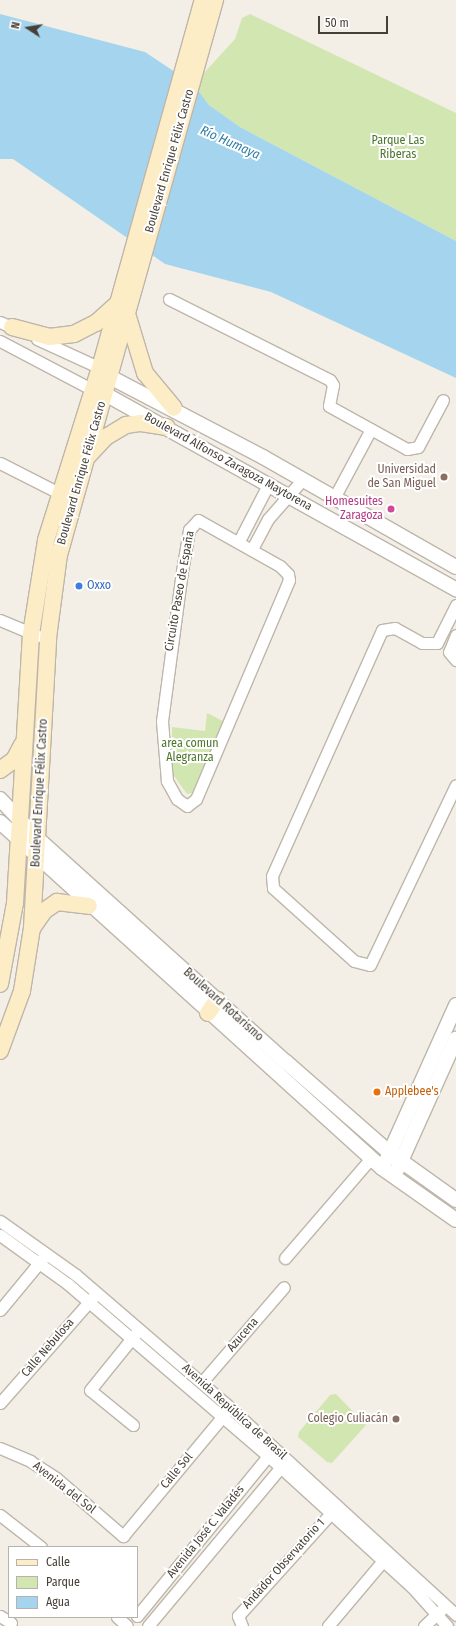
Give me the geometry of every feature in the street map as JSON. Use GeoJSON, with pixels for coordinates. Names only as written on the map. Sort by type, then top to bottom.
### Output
{"type":"FeatureCollection","features":[{"type":"Feature","properties":{"kind":"main road","name":"Boulevard Enrique Félix Castro"},"geometry":{"type":"LineString","coordinates":[[0,1051],[22,990],[32,928],[48,638],[59,555],[84,460],[99,392],[123,307],[203,0]]}},
{"type":"Feature","properties":{"kind":"main road","name":"Boulevard Enrique Félix Castro"},"geometry":{"type":"LineString","coordinates":[[131,275],[215,0]]}},
{"type":"Feature","properties":{"kind":"main road"},"geometry":{"type":"LineString","coordinates":[[6,325],[49,337],[74,334],[123,307],[145,373],[174,408]]}},
{"type":"Feature","properties":{"kind":"main road","name":"Boulevard Enrique Félix Castro"},"geometry":{"type":"LineString","coordinates":[[0,984],[14,903],[18,818],[31,634],[46,540],[59,494],[99,392]]}},
{"type":"Feature","properties":{"kind":"main road"},"geometry":{"type":"LineString","coordinates":[[84,460],[106,437],[126,425],[141,423],[167,427]]}},
{"type":"Feature","properties":{"kind":"main road"},"geometry":{"type":"LineString","coordinates":[[0,770],[14,760],[23,744]]}},
{"type":"Feature","properties":{"kind":"main road"},"geometry":{"type":"LineString","coordinates":[[32,928],[44,911],[57,902],[89,906]]}},
{"type":"Feature","properties":{"kind":"street"},"geometry":{"type":"LineString","coordinates":[[169,299],[330,380],[333,385],[329,406],[407,449],[415,449],[443,400]]}},
{"type":"Feature","properties":{"kind":"street","name":"Boulevard Alfonso Zaragoza Maytorena"},"geometry":{"type":"LineString","coordinates":[[6,325],[105,372],[174,408],[456,567]]}},
{"type":"Feature","properties":{"kind":"street","name":"Boulevard Alfonso Zaragoza Maytorena"},"geometry":{"type":"LineString","coordinates":[[0,341],[167,427],[456,589]]}},
{"type":"Feature","properties":{"kind":"street"},"geometry":{"type":"LineString","coordinates":[[334,498],[371,429]]}},
{"type":"Feature","properties":{"kind":"street"},"geometry":{"type":"LineString","coordinates":[[0,463],[59,494]]}},
{"type":"Feature","properties":{"kind":"street"},"geometry":{"type":"LineString","coordinates":[[252,549],[268,520],[302,480]]}},
{"type":"Feature","properties":{"kind":"street"},"geometry":{"type":"LineString","coordinates":[[239,541],[269,483]]}},
{"type":"Feature","properties":{"kind":"street"},"geometry":{"type":"LineString","coordinates":[[255,512],[268,520]]}},
{"type":"Feature","properties":{"kind":"street","name":"Circuito Paseo de España"},"geometry":{"type":"LineString","coordinates":[[198,520],[252,549],[285,569],[289,580],[196,799],[187,806],[177,799],[167,781],[162,741],[167,672],[190,530],[198,520]]}},
{"type":"Feature","properties":{"kind":"street"},"geometry":{"type":"LineString","coordinates":[[456,605],[437,643],[422,643],[395,628],[382,630],[272,876],[272,888],[354,961],[370,965],[456,784]]}},
{"type":"Feature","properties":{"kind":"street"},"geometry":{"type":"LineString","coordinates":[[0,620],[31,634],[48,638]]}},
{"type":"Feature","properties":{"kind":"street"},"geometry":{"type":"LineString","coordinates":[[456,635],[449,652],[456,660]]}},
{"type":"Feature","properties":{"kind":"street","name":"Boulevard Rotarismo"},"geometry":{"type":"LineString","coordinates":[[0,799],[38,839],[371,1158],[394,1178],[456,1220]]}},
{"type":"Feature","properties":{"kind":"street","name":"Boulevard Rotarismo"},"geometry":{"type":"LineString","coordinates":[[0,822],[37,859],[89,906],[401,1162],[456,1200]]}},
{"type":"Feature","properties":{"kind":"street"},"geometry":{"type":"LineString","coordinates":[[382,1168],[456,1005]]}},
{"type":"Feature","properties":{"kind":"street"},"geometry":{"type":"LineString","coordinates":[[394,1178],[456,1039]]}},
{"type":"Feature","properties":{"kind":"street"},"geometry":{"type":"LineString","coordinates":[[285,1258],[371,1158]]}},
{"type":"Feature","properties":{"kind":"street","name":"Avenida República de Brasil"},"geometry":{"type":"LineString","coordinates":[[0,1221],[47,1253],[202,1382],[230,1407],[271,1452]]}},
{"type":"Feature","properties":{"kind":"street","name":"Avenida República de Brasil"},"geometry":{"type":"LineString","coordinates":[[0,1235],[89,1302],[222,1416],[284,1463],[386,1557],[447,1626]]}},
{"type":"Feature","properties":{"kind":"street"},"geometry":{"type":"LineString","coordinates":[[0,1310],[47,1253]]}},
{"type":"Feature","properties":{"kind":"street","name":"Azucena"},"geometry":{"type":"LineString","coordinates":[[202,1382],[284,1287]]}},
{"type":"Feature","properties":{"kind":"street","name":"Calle Nebulosa"},"geometry":{"type":"LineString","coordinates":[[0,1403],[96,1293]]}},
{"type":"Feature","properties":{"kind":"street"},"geometry":{"type":"LineString","coordinates":[[133,1425],[90,1390],[139,1329]]}},
{"type":"Feature","properties":{"kind":"street","name":"Calle Sol"},"geometry":{"type":"LineString","coordinates":[[123,1536],[230,1407]]}},
{"type":"Feature","properties":{"kind":"street","name":"Avenida del Sol"},"geometry":{"type":"LineString","coordinates":[[0,1448],[56,1478],[123,1536]]}},
{"type":"Feature","properties":{"kind":"street","name":"Avenida José C. Valadés"},"geometry":{"type":"LineString","coordinates":[[138,1614],[271,1452]]}},
{"type":"Feature","properties":{"kind":"street","name":"Avenida República de Brasil"},"geometry":{"type":"LineString","coordinates":[[284,1463],[331,1513],[444,1603],[456,1615]]}},
{"type":"Feature","properties":{"kind":"street","name":"Avenida José C. Valadés"},"geometry":{"type":"LineString","coordinates":[[148,1626],[284,1463]]}},
{"type":"Feature","properties":{"kind":"street","name":"Andador Observatorio 1"},"geometry":{"type":"LineString","coordinates":[[240,1621],[331,1513]]}},
{"type":"Feature","properties":{"kind":"street"},"geometry":{"type":"LineString","coordinates":[[0,1515],[40,1546]]}},
{"type":"Feature","properties":{"kind":"street"},"geometry":{"type":"LineString","coordinates":[[328,1626],[386,1557]]}},
{"type":"Feature","properties":{"kind":"street"},"geometry":{"type":"LineString","coordinates":[[424,1626],[437,1615],[444,1603]]}},
{"type":"Feature","properties":{"kind":"street"},"geometry":{"type":"LineString","coordinates":[[0,1616],[12,1622]]}},
{"type":"Feature","properties":{"kind":"street"},"geometry":{"type":"LineString","coordinates":[[118,1618],[128,1626]]}},
{"type":"Feature","properties":{"kind":"street","name":"Avenida José C. Valadés"},"geometry":{"type":"LineString","coordinates":[[128,1626],[134,1618]]}},
{"type":"Feature","properties":{"kind":"green space","name":"Parque Las Riberas"},"geometry":{"type":"Polygon","coordinates":[[[250,14],[456,113],[456,241],[240,127],[209,105],[193,85],[235,39],[242,18],[250,14]]]}},
{"type":"Feature","properties":{"kind":"green space","name":"area comun Alegranza"},"geometry":{"type":"Polygon","coordinates":[[[207,713],[223,721],[192,793],[187,794],[172,773],[172,727],[205,731],[207,713]]]}},
{"type":"Feature","properties":{"kind":"green space"},"geometry":{"type":"Polygon","coordinates":[[[336,1394],[366,1425],[332,1463],[327,1462],[298,1437],[299,1432],[330,1395],[336,1394]]]}},
{"type":"Feature","properties":{"kind":"water","name":"Río Humaya"},"geometry":{"type":"Polygon","coordinates":[[[0,14],[145,52],[193,84],[209,105],[240,127],[456,241],[456,378],[271,292],[165,264],[13,159],[0,159],[0,14]]]}},
{"type":"Feature","properties":{"kind":"place","name":"Universidad de San Miguel"},"geometry":{"type":"Point","coordinates":[444,477]}},
{"type":"Feature","properties":{"kind":"place","name":"Homesuites Zaragoza"},"geometry":{"type":"Point","coordinates":[391,509]}},
{"type":"Feature","properties":{"kind":"place","name":"Oxxo"},"geometry":{"type":"Point","coordinates":[79,586]}},
{"type":"Feature","properties":{"kind":"place","name":"Applebee's"},"geometry":{"type":"Point","coordinates":[377,1092]}},
{"type":"Feature","properties":{"kind":"place","name":"Colegio Culiacán"},"geometry":{"type":"Point","coordinates":[396,1419]}}]}
